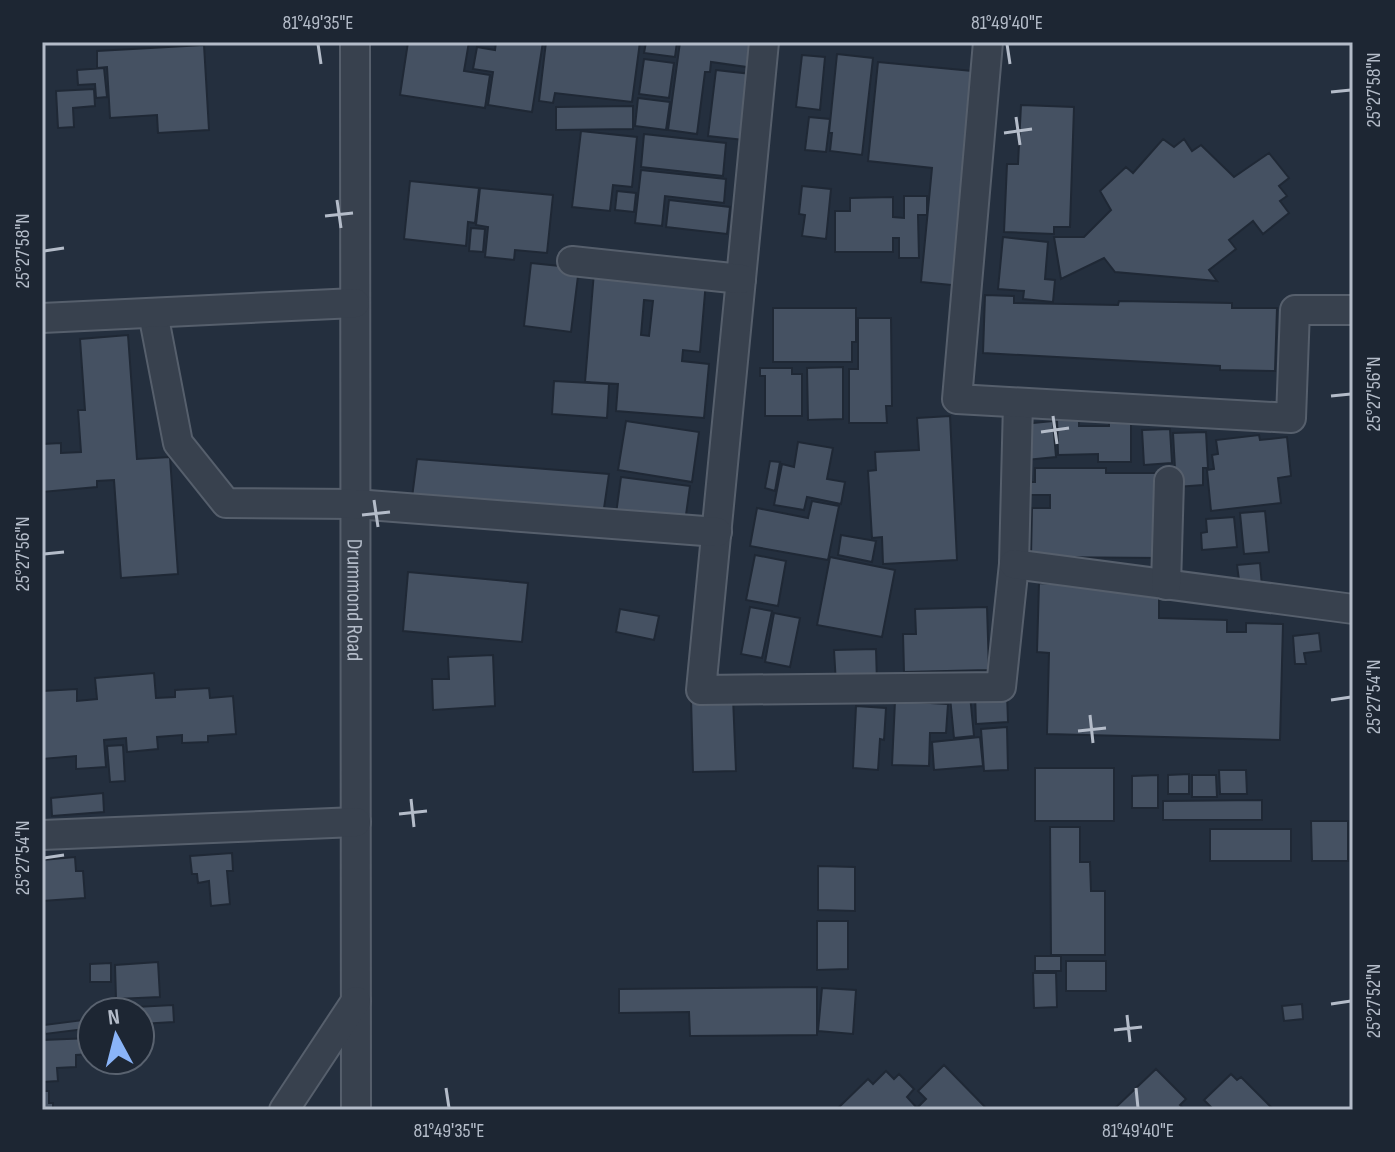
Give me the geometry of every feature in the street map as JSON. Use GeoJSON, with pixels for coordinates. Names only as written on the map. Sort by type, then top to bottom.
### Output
{"type":"FeatureCollection","features":[{"type":"Feature","properties":{"kind":"street","name":"Drummond Road"},"geometry":{"type":"LineString","coordinates":[[355,42],[356,1110]]}},
{"type":"Feature","properties":{"kind":"street"},"geometry":{"type":"LineString","coordinates":[[764,42],[701,690],[1001,687],[1014,564],[1018,403]]}},
{"type":"Feature","properties":{"kind":"street"},"geometry":{"type":"LineString","coordinates":[[988,42],[957,399],[1291,418],[1295,310],[1353,310]]}},
{"type":"Feature","properties":{"kind":"street"},"geometry":{"type":"LineString","coordinates":[[572,261],[741,279]]}},
{"type":"Feature","properties":{"kind":"street"},"geometry":{"type":"LineString","coordinates":[[42,318],[355,303]]}},
{"type":"Feature","properties":{"kind":"street"},"geometry":{"type":"LineString","coordinates":[[153,313],[178,443],[226,503],[355,504],[717,532]]}},
{"type":"Feature","properties":{"kind":"street"},"geometry":{"type":"LineString","coordinates":[[1166,585],[1169,481]]}},
{"type":"Feature","properties":{"kind":"street"},"geometry":{"type":"LineString","coordinates":[[1014,564],[1353,609]]}},
{"type":"Feature","properties":{"kind":"street"},"geometry":{"type":"LineString","coordinates":[[42,835],[356,822]]}},
{"type":"Feature","properties":{"kind":"street"},"geometry":{"type":"LineString","coordinates":[[284,1110],[356,1001]]}},
{"type":"Feature","properties":{"kind":"building"},"geometry":{"type":"Polygon","coordinates":[[[408,42],[469,42],[464,71],[490,75],[485,108],[400,95],[408,42]]]}},
{"type":"Feature","properties":{"kind":"building"},"geometry":{"type":"Polygon","coordinates":[[[496,42],[543,42],[532,112],[488,105],[493,72],[473,69],[477,47],[495,50],[496,42]]]}},
{"type":"Feature","properties":{"kind":"building"},"geometry":{"type":"Polygon","coordinates":[[[546,42],[640,42],[632,102],[555,93],[553,103],[539,101],[546,42]]]}},
{"type":"Feature","properties":{"kind":"building"},"geometry":{"type":"Polygon","coordinates":[[[646,42],[677,42],[675,57],[644,53],[646,42]]]}},
{"type":"Feature","properties":{"kind":"building"},"geometry":{"type":"Polygon","coordinates":[[[680,42],[750,42],[747,67],[711,62],[710,72],[705,72],[697,134],[668,130],[680,42]]]}},
{"type":"Feature","properties":{"kind":"building"},"geometry":{"type":"Polygon","coordinates":[[[204,45],[209,130],[158,133],[157,115],[110,118],[107,67],[97,68],[97,51],[204,45]]]}},
{"type":"Feature","properties":{"kind":"building"},"geometry":{"type":"Polygon","coordinates":[[[837,54],[873,58],[862,155],[830,151],[837,54]]]}},
{"type":"Feature","properties":{"kind":"building"},"geometry":{"type":"Polygon","coordinates":[[[802,55],[825,57],[820,110],[796,107],[802,55]]]}},
{"type":"Feature","properties":{"kind":"building"},"geometry":{"type":"Polygon","coordinates":[[[644,59],[674,63],[669,98],[639,94],[644,59]]]}},
{"type":"Feature","properties":{"kind":"building"},"geometry":{"type":"Polygon","coordinates":[[[878,62],[983,72],[962,286],[921,282],[932,168],[868,161],[878,62]]]}},
{"type":"Feature","properties":{"kind":"building"},"geometry":{"type":"Polygon","coordinates":[[[104,68],[107,97],[96,98],[95,84],[78,85],[77,70],[104,68]]]}},
{"type":"Feature","properties":{"kind":"building"},"geometry":{"type":"Polygon","coordinates":[[[716,70],[751,74],[744,140],[708,136],[716,70]]]}},
{"type":"Feature","properties":{"kind":"building"},"geometry":{"type":"Polygon","coordinates":[[[94,89],[95,106],[73,108],[74,127],[58,128],[56,91],[94,89]]]}},
{"type":"Feature","properties":{"kind":"building"},"geometry":{"type":"Polygon","coordinates":[[[638,98],[670,102],[666,130],[635,126],[638,98]]]}},
{"type":"Feature","properties":{"kind":"building"},"geometry":{"type":"Polygon","coordinates":[[[1021,105],[1074,107],[1070,227],[1054,227],[1054,234],[1004,232],[1007,164],[1018,164],[1021,105]]]}},
{"type":"Feature","properties":{"kind":"building"},"geometry":{"type":"Polygon","coordinates":[[[633,106],[633,129],[556,130],[556,107],[633,106]]]}},
{"type":"Feature","properties":{"kind":"building"},"geometry":{"type":"Polygon","coordinates":[[[809,117],[830,119],[826,152],[805,150],[809,117]]]}},
{"type":"Feature","properties":{"kind":"building"},"geometry":{"type":"Polygon","coordinates":[[[581,131],[637,137],[632,187],[613,185],[610,211],[572,207],[581,131]]]}},
{"type":"Feature","properties":{"kind":"building"},"geometry":{"type":"Polygon","coordinates":[[[644,134],[726,143],[723,176],[641,167],[644,134]]]}},
{"type":"Feature","properties":{"kind":"building"},"geometry":{"type":"Polygon","coordinates":[[[1163,139],[1174,147],[1184,139],[1192,151],[1201,145],[1234,177],[1269,153],[1289,178],[1279,186],[1287,196],[1280,201],[1289,213],[1263,234],[1253,221],[1229,240],[1236,249],[1209,270],[1217,281],[1115,272],[1104,258],[1061,279],[1054,237],[1084,237],[1111,210],[1100,191],[1126,167],[1133,173],[1163,139]]]}},
{"type":"Feature","properties":{"kind":"building"},"geometry":{"type":"Polygon","coordinates":[[[641,170],[726,179],[724,203],[665,196],[662,226],[635,223],[641,170]]]}},
{"type":"Feature","properties":{"kind":"building"},"geometry":{"type":"Polygon","coordinates":[[[410,181],[479,188],[475,223],[468,222],[466,246],[404,239],[410,181]]]}},
{"type":"Feature","properties":{"kind":"building"},"geometry":{"type":"Polygon","coordinates":[[[802,186],[831,189],[826,239],[802,236],[805,215],[799,214],[802,186]]]}},
{"type":"Feature","properties":{"kind":"building"},"geometry":{"type":"Polygon","coordinates":[[[480,188],[553,195],[547,253],[515,250],[514,260],[485,257],[488,227],[476,225],[480,188]]]}},
{"type":"Feature","properties":{"kind":"building"},"geometry":{"type":"Polygon","coordinates":[[[617,191],[636,193],[634,212],[615,210],[617,191]]]}},
{"type":"Feature","properties":{"kind":"building"},"geometry":{"type":"Polygon","coordinates":[[[904,196],[927,196],[927,215],[918,215],[919,258],[899,258],[899,238],[893,238],[893,252],[835,252],[835,211],[850,211],[850,198],[893,197],[893,217],[904,218],[904,196]]]}},
{"type":"Feature","properties":{"kind":"building"},"geometry":{"type":"Polygon","coordinates":[[[669,200],[730,207],[727,234],[666,227],[669,200]]]}},
{"type":"Feature","properties":{"kind":"building"},"geometry":{"type":"Polygon","coordinates":[[[471,228],[485,229],[483,252],[469,251],[471,228]]]}},
{"type":"Feature","properties":{"kind":"building"},"geometry":{"type":"Polygon","coordinates":[[[1003,237],[1048,242],[1045,279],[1055,280],[1053,302],[1023,299],[1024,291],[998,289],[1003,237]]]}},
{"type":"Feature","properties":{"kind":"building"},"geometry":{"type":"Polygon","coordinates":[[[531,263],[579,268],[571,332],[524,326],[531,263]]]}},
{"type":"Feature","properties":{"kind":"building"},"geometry":{"type":"Polygon","coordinates":[[[594,272],[706,281],[700,352],[683,350],[682,361],[709,364],[704,418],[616,411],[618,384],[585,382],[594,272]],[[644,300],[641,335],[649,336],[653,301],[644,300]]]}},
{"type":"Feature","properties":{"kind":"building"},"geometry":{"type":"Polygon","coordinates":[[[985,295],[1014,296],[1014,303],[1232,303],[1232,308],[1277,308],[1275,371],[983,353],[985,295]]]}},
{"type":"Feature","properties":{"kind":"building"},"geometry":{"type":"Polygon","coordinates":[[[773,308],[856,308],[856,342],[852,342],[852,362],[773,362],[773,308]]]}},
{"type":"Feature","properties":{"kind":"building"},"geometry":{"type":"Polygon","coordinates":[[[858,318],[891,318],[892,406],[886,406],[887,423],[849,423],[849,369],[858,369],[858,318]]]}},
{"type":"Feature","properties":{"kind":"building"},"geometry":{"type":"Polygon","coordinates":[[[128,335],[137,459],[170,457],[178,574],[121,578],[114,480],[97,481],[97,487],[42,492],[42,444],[61,443],[61,453],[81,452],[78,410],[85,410],[80,339],[128,335]]]}},
{"type":"Feature","properties":{"kind":"building"},"geometry":{"type":"Polygon","coordinates":[[[843,367],[843,419],[808,420],[807,368],[843,367]]]}},
{"type":"Feature","properties":{"kind":"building"},"geometry":{"type":"Polygon","coordinates":[[[760,368],[792,368],[792,374],[802,374],[802,416],[765,416],[765,376],[760,376],[760,368]]]}},
{"type":"Feature","properties":{"kind":"building"},"geometry":{"type":"Polygon","coordinates":[[[554,381],[609,384],[607,418],[552,414],[554,381]]]}},
{"type":"Feature","properties":{"kind":"building"},"geometry":{"type":"Polygon","coordinates":[[[950,416],[957,560],[883,564],[882,537],[872,538],[868,471],[876,470],[875,452],[919,450],[917,418],[950,416]]]}},
{"type":"Feature","properties":{"kind":"building"},"geometry":{"type":"Polygon","coordinates":[[[1079,417],[1079,426],[1109,426],[1109,419],[1131,419],[1131,462],[1098,462],[1098,454],[1058,455],[1057,418],[1079,417]]]}},
{"type":"Feature","properties":{"kind":"building"},"geometry":{"type":"Polygon","coordinates":[[[626,421],[699,432],[692,482],[618,470],[626,421]]]}},
{"type":"Feature","properties":{"kind":"building"},"geometry":{"type":"Polygon","coordinates":[[[1053,421],[1056,457],[1026,460],[1023,424],[1053,421]]]}},
{"type":"Feature","properties":{"kind":"building"},"geometry":{"type":"Polygon","coordinates":[[[1170,429],[1172,463],[1144,465],[1142,430],[1170,429]]]}},
{"type":"Feature","properties":{"kind":"building"},"geometry":{"type":"Polygon","coordinates":[[[1206,432],[1208,468],[1203,468],[1203,485],[1176,487],[1173,433],[1206,432]]]}},
{"type":"Feature","properties":{"kind":"building"},"geometry":{"type":"Polygon","coordinates":[[[1259,435],[1260,440],[1287,437],[1291,476],[1278,478],[1281,503],[1211,511],[1207,470],[1214,469],[1212,455],[1218,454],[1216,440],[1259,435]]]}},
{"type":"Feature","properties":{"kind":"building"},"geometry":{"type":"Polygon","coordinates":[[[798,442],[833,448],[827,479],[845,482],[841,504],[807,497],[804,510],[774,505],[782,464],[794,467],[798,442]]]}},
{"type":"Feature","properties":{"kind":"building"},"geometry":{"type":"Polygon","coordinates":[[[417,459],[609,474],[602,522],[411,505],[417,459]]]}},
{"type":"Feature","properties":{"kind":"building"},"geometry":{"type":"Polygon","coordinates":[[[770,461],[780,462],[775,491],[765,488],[770,461]]]}},
{"type":"Feature","properties":{"kind":"building"},"geometry":{"type":"Polygon","coordinates":[[[1035,468],[1106,468],[1106,473],[1164,473],[1163,558],[1031,557],[1032,508],[1050,508],[1050,495],[1021,495],[1022,482],[1035,482],[1035,468]]]}},
{"type":"Feature","properties":{"kind":"building"},"geometry":{"type":"Polygon","coordinates":[[[621,477],[690,486],[685,522],[616,514],[621,477]]]}},
{"type":"Feature","properties":{"kind":"building"},"geometry":{"type":"Polygon","coordinates":[[[812,501],[839,506],[828,560],[750,546],[757,508],[808,518],[812,501]]]}},
{"type":"Feature","properties":{"kind":"building"},"geometry":{"type":"Polygon","coordinates":[[[1265,511],[1269,552],[1244,554],[1240,513],[1265,511]]]}},
{"type":"Feature","properties":{"kind":"building"},"geometry":{"type":"Polygon","coordinates":[[[1234,517],[1237,547],[1202,550],[1201,533],[1207,532],[1206,519],[1234,517]]]}},
{"type":"Feature","properties":{"kind":"building"},"geometry":{"type":"Polygon","coordinates":[[[841,535],[876,541],[872,562],[838,555],[841,535]]]}},
{"type":"Feature","properties":{"kind":"building"},"geometry":{"type":"Polygon","coordinates":[[[755,555],[786,561],[778,606],[746,600],[755,555]]]}},
{"type":"Feature","properties":{"kind":"building"},"geometry":{"type":"Polygon","coordinates":[[[830,557],[895,570],[882,637],[817,625],[830,557]]]}},
{"type":"Feature","properties":{"kind":"building"},"geometry":{"type":"Polygon","coordinates":[[[1260,563],[1262,586],[1240,588],[1237,565],[1260,563]]]}},
{"type":"Feature","properties":{"kind":"building"},"geometry":{"type":"Polygon","coordinates":[[[408,572],[528,583],[522,642],[403,631],[408,572]]]}},
{"type":"Feature","properties":{"kind":"building"},"geometry":{"type":"Polygon","coordinates":[[[1039,583],[1159,585],[1159,618],[1227,620],[1227,632],[1246,632],[1246,623],[1283,624],[1280,740],[1047,734],[1049,653],[1037,652],[1039,583]]]}},
{"type":"Feature","properties":{"kind":"building"},"geometry":{"type":"Polygon","coordinates":[[[750,607],[772,611],[762,658],[741,654],[750,607]]]}},
{"type":"Feature","properties":{"kind":"building"},"geometry":{"type":"Polygon","coordinates":[[[987,607],[989,670],[904,672],[903,634],[916,634],[915,609],[987,607]]]}},
{"type":"Feature","properties":{"kind":"building"},"geometry":{"type":"Polygon","coordinates":[[[620,609],[659,616],[654,640],[616,632],[620,609]]]}},
{"type":"Feature","properties":{"kind":"building"},"geometry":{"type":"Polygon","coordinates":[[[774,613],[800,618],[790,667],[765,662],[774,613]]]}},
{"type":"Feature","properties":{"kind":"building"},"geometry":{"type":"Polygon","coordinates":[[[1319,633],[1321,651],[1304,653],[1306,664],[1295,664],[1293,636],[1319,633]]]}},
{"type":"Feature","properties":{"kind":"building"},"geometry":{"type":"Polygon","coordinates":[[[876,649],[877,683],[836,684],[834,650],[876,649]]]}},
{"type":"Feature","properties":{"kind":"building"},"geometry":{"type":"Polygon","coordinates":[[[493,655],[495,706],[433,710],[432,679],[449,679],[448,657],[493,655]]]}},
{"type":"Feature","properties":{"kind":"building"},"geometry":{"type":"Polygon","coordinates":[[[154,673],[156,698],[175,697],[175,690],[209,688],[210,698],[233,696],[236,734],[208,736],[208,742],[182,743],[182,735],[157,737],[158,749],[127,752],[126,738],[104,740],[106,767],[76,769],[76,756],[42,759],[42,691],[77,689],[77,701],[97,699],[95,678],[154,673]]]}},
{"type":"Feature","properties":{"kind":"building"},"geometry":{"type":"Polygon","coordinates":[[[1007,693],[1008,722],[976,724],[975,694],[1007,693]]]}},
{"type":"Feature","properties":{"kind":"building"},"geometry":{"type":"Polygon","coordinates":[[[970,695],[974,736],[954,738],[950,697],[970,695]]]}},
{"type":"Feature","properties":{"kind":"building"},"geometry":{"type":"Polygon","coordinates":[[[733,697],[736,771],[693,772],[691,698],[733,697]]]}},
{"type":"Feature","properties":{"kind":"building"},"geometry":{"type":"Polygon","coordinates":[[[895,701],[948,704],[946,733],[930,733],[929,766],[892,765],[895,701]]]}},
{"type":"Feature","properties":{"kind":"building"},"geometry":{"type":"Polygon","coordinates":[[[856,706],[886,708],[878,770],[853,768],[856,706]]]}},
{"type":"Feature","properties":{"kind":"building"},"geometry":{"type":"Polygon","coordinates":[[[1007,727],[1008,770],[984,771],[981,729],[1007,727]]]}},
{"type":"Feature","properties":{"kind":"building"},"geometry":{"type":"Polygon","coordinates":[[[980,737],[983,766],[934,770],[932,742],[980,737]]]}},
{"type":"Feature","properties":{"kind":"building"},"geometry":{"type":"Polygon","coordinates":[[[123,745],[125,781],[110,782],[107,746],[123,745]]]}},
{"type":"Feature","properties":{"kind":"building"},"geometry":{"type":"Polygon","coordinates":[[[1035,768],[1114,768],[1114,821],[1035,821],[1035,768]]]}},
{"type":"Feature","properties":{"kind":"building"},"geometry":{"type":"Polygon","coordinates":[[[1219,770],[1246,770],[1247,794],[1220,794],[1219,770]]]}},
{"type":"Feature","properties":{"kind":"building"},"geometry":{"type":"Polygon","coordinates":[[[1189,774],[1189,794],[1168,794],[1168,775],[1189,774]]]}},
{"type":"Feature","properties":{"kind":"building"},"geometry":{"type":"Polygon","coordinates":[[[1158,775],[1158,808],[1132,808],[1132,776],[1158,775]]]}},
{"type":"Feature","properties":{"kind":"building"},"geometry":{"type":"Polygon","coordinates":[[[1192,775],[1216,775],[1217,797],[1192,797],[1192,775]]]}},
{"type":"Feature","properties":{"kind":"building"},"geometry":{"type":"Polygon","coordinates":[[[103,793],[104,812],[52,816],[51,798],[103,793]]]}},
{"type":"Feature","properties":{"kind":"building"},"geometry":{"type":"Polygon","coordinates":[[[1262,800],[1262,820],[1163,820],[1163,801],[1262,800]]]}},
{"type":"Feature","properties":{"kind":"building"},"geometry":{"type":"Polygon","coordinates":[[[1311,821],[1348,821],[1348,861],[1312,861],[1311,821]]]}},
{"type":"Feature","properties":{"kind":"building"},"geometry":{"type":"Polygon","coordinates":[[[1050,827],[1080,827],[1080,862],[1090,862],[1091,891],[1105,891],[1105,955],[1051,955],[1050,827]]]}},
{"type":"Feature","properties":{"kind":"building"},"geometry":{"type":"Polygon","coordinates":[[[1210,829],[1291,829],[1291,861],[1210,861],[1210,829]]]}},
{"type":"Feature","properties":{"kind":"building"},"geometry":{"type":"Polygon","coordinates":[[[232,853],[233,871],[227,871],[230,904],[211,906],[209,881],[198,883],[197,874],[192,874],[190,856],[232,853]]]}},
{"type":"Feature","properties":{"kind":"building"},"geometry":{"type":"Polygon","coordinates":[[[75,857],[76,871],[83,871],[85,898],[42,901],[42,860],[75,857]]]}},
{"type":"Feature","properties":{"kind":"building"},"geometry":{"type":"Polygon","coordinates":[[[818,866],[855,867],[855,911],[818,910],[818,866]]]}},
{"type":"Feature","properties":{"kind":"building"},"geometry":{"type":"Polygon","coordinates":[[[817,921],[848,921],[848,969],[817,970],[817,921]]]}},
{"type":"Feature","properties":{"kind":"building"},"geometry":{"type":"Polygon","coordinates":[[[1035,956],[1061,956],[1061,971],[1035,971],[1035,956]]]}},
{"type":"Feature","properties":{"kind":"building"},"geometry":{"type":"Polygon","coordinates":[[[1066,961],[1106,961],[1106,991],[1066,991],[1066,961]]]}},
{"type":"Feature","properties":{"kind":"building"},"geometry":{"type":"Polygon","coordinates":[[[158,962],[160,997],[116,996],[115,965],[158,962]]]}},
{"type":"Feature","properties":{"kind":"building"},"geometry":{"type":"Polygon","coordinates":[[[111,963],[111,982],[90,982],[90,964],[111,963]]]}},
{"type":"Feature","properties":{"kind":"building"},"geometry":{"type":"Polygon","coordinates":[[[1033,973],[1056,973],[1057,1007],[1034,1008],[1033,973]]]}},
{"type":"Feature","properties":{"kind":"building"},"geometry":{"type":"Polygon","coordinates":[[[817,987],[817,1035],[690,1036],[689,1012],[619,1013],[619,989],[817,987]]]}},
{"type":"Feature","properties":{"kind":"building"},"geometry":{"type":"Polygon","coordinates":[[[822,988],[856,990],[853,1034],[818,1031],[822,988]]]}},
{"type":"Feature","properties":{"kind":"building"},"geometry":{"type":"Polygon","coordinates":[[[1302,1004],[1303,1019],[1284,1021],[1282,1006],[1302,1004]]]}},
{"type":"Feature","properties":{"kind":"building"},"geometry":{"type":"Polygon","coordinates":[[[173,1005],[174,1022],[156,1023],[156,1006],[173,1005]]]}},
{"type":"Feature","properties":{"kind":"building"},"geometry":{"type":"Polygon","coordinates":[[[76,1021],[76,1030],[45,1034],[44,1025],[76,1021]]]}},
{"type":"Feature","properties":{"kind":"building"},"geometry":{"type":"Polygon","coordinates":[[[76,1039],[76,1067],[57,1068],[58,1081],[42,1082],[42,1040],[76,1039]]]}},
{"type":"Feature","properties":{"kind":"building"},"geometry":{"type":"Polygon","coordinates":[[[944,1065],[988,1110],[836,1110],[868,1079],[873,1084],[886,1071],[894,1079],[899,1074],[914,1089],[907,1097],[917,1108],[926,1099],[918,1091],[944,1065]]]}},
{"type":"Feature","properties":{"kind":"building"},"geometry":{"type":"Polygon","coordinates":[[[1156,1069],[1186,1099],[1180,1105],[1185,1110],[1113,1110],[1156,1069]]]}},
{"type":"Feature","properties":{"kind":"building"},"geometry":{"type":"Polygon","coordinates":[[[1231,1074],[1237,1080],[1241,1077],[1274,1110],[1209,1110],[1212,1108],[1204,1100],[1231,1074]]]}},
{"type":"Feature","properties":{"kind":"building"},"geometry":{"type":"Polygon","coordinates":[[[42,1091],[49,1091],[49,1103],[53,1103],[53,1110],[42,1110],[42,1091]]]}}]}
